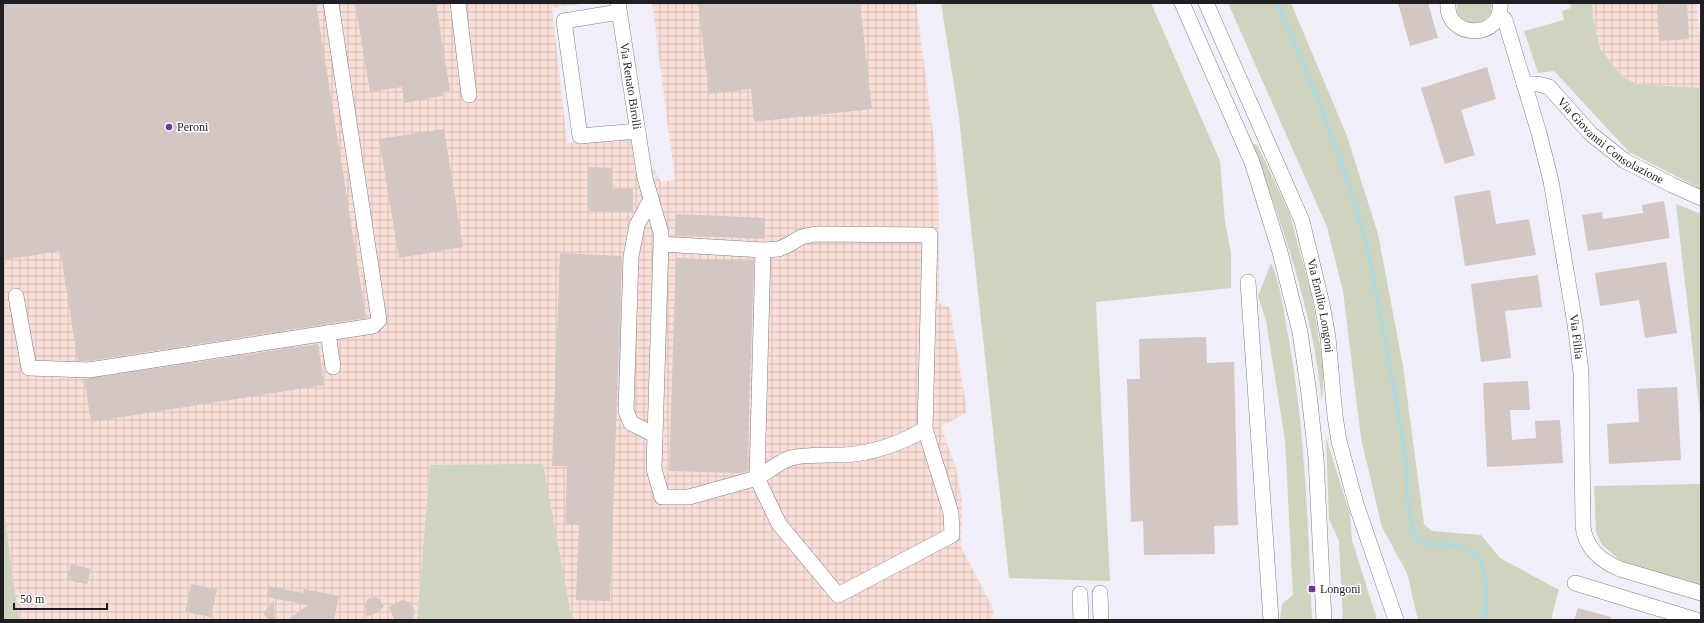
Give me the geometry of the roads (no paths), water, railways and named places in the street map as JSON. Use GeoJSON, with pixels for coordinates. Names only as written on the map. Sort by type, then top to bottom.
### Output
{"type":"FeatureCollection","features":[{"type":"Feature","properties":{"kind":"street"},"geometry":{"type":"LineString","coordinates":[[16,296],[29,368],[89,370],[373,326],[379,320],[331,3]]}},
{"type":"Feature","properties":{"kind":"street"},"geometry":{"type":"LineString","coordinates":[[458,3],[469,95]]}},
{"type":"Feature","properties":{"kind":"street","name":"Via Emilio Longoni"},"geometry":{"type":"LineString","coordinates":[[1182,3],[1252,162],[1280,252],[1300,332],[1316,458],[1324,620]]}},
{"type":"Feature","properties":{"kind":"street","name":"Via Emilio Longoni"},"geometry":{"type":"LineString","coordinates":[[1206,3],[1302,221],[1322,304],[1328,338],[1335,416],[1339,441],[1356,504],[1396,620]]}},
{"type":"Feature","properties":{"kind":"street"},"geometry":{"type":"LineString","coordinates":[[1448,3],[1450,16],[1455,23],[1462,29],[1470,31],[1479,31],[1488,28],[1494,22],[1499,9]]}},
{"type":"Feature","properties":{"kind":"street"},"geometry":{"type":"LineString","coordinates":[[619,8],[564,21],[580,136],[638,131]]}},
{"type":"Feature","properties":{"kind":"street","name":"Via Renato Birolli"},"geometry":{"type":"LineString","coordinates":[[619,8],[644,169],[661,233],[654,469],[662,497],[689,497],[757,478]]}},
{"type":"Feature","properties":{"kind":"street","name":"Via Fillia"},"geometry":{"type":"LineString","coordinates":[[1499,9],[1505,20],[1539,133],[1551,181],[1576,324],[1581,372],[1583,525],[1585,538],[1593,550],[1610,565],[1701,593]]}},
{"type":"Feature","properties":{"kind":"street","name":"Via Giovanni Consolazione"},"geometry":{"type":"LineString","coordinates":[[1524,84],[1538,84],[1549,87],[1591,134],[1625,161],[1701,198]]}},
{"type":"Feature","properties":{"kind":"street"},"geometry":{"type":"LineString","coordinates":[[651,199],[637,224],[631,256],[626,411],[631,423],[655,435]]}},
{"type":"Feature","properties":{"kind":"street"},"geometry":{"type":"LineString","coordinates":[[661,244],[763,250],[779,249],[801,237],[816,234],[930,235],[925,429],[950,512],[952,535],[838,595],[779,524],[757,478],[763,250]]}},
{"type":"Feature","properties":{"kind":"street"},"geometry":{"type":"LineString","coordinates":[[1248,282],[1271,620]]}},
{"type":"Feature","properties":{"kind":"street"},"geometry":{"type":"LineString","coordinates":[[328,334],[333,367]]}},
{"type":"Feature","properties":{"kind":"street"},"geometry":{"type":"LineString","coordinates":[[757,478],[789,458],[822,455],[845,455],[879,449],[906,440],[925,429]]}},
{"type":"Feature","properties":{"kind":"street"},"geometry":{"type":"LineString","coordinates":[[1370,544],[1384,620]]}},
{"type":"Feature","properties":{"kind":"street"},"geometry":{"type":"LineString","coordinates":[[1636,602],[1645,577]]}},
{"type":"Feature","properties":{"kind":"street"},"geometry":{"type":"LineString","coordinates":[[1575,583],[1696,620]]}},
{"type":"Feature","properties":{"kind":"street"},"geometry":{"type":"LineString","coordinates":[[1322,587],[1331,620]]}},
{"type":"Feature","properties":{"kind":"street"},"geometry":{"type":"LineString","coordinates":[[1100,593],[1101,620]]}},
{"type":"Feature","properties":{"kind":"street"},"geometry":{"type":"LineString","coordinates":[[1080,594],[1081,620]]}},
{"type":"Feature","properties":{"kind":"waterway"},"geometry":{"type":"LineString","coordinates":[[1277,3],[1303,62],[1326,121],[1348,181],[1366,243],[1373,273],[1402,434],[1407,471],[1408,504],[1414,535],[1423,543],[1449,544],[1463,547],[1476,555],[1483,567],[1485,575],[1485,620]]}},
{"type":"Feature","properties":{"kind":"place","name":"Peroni"},"geometry":{"type":"Point","coordinates":[169,127]}},
{"type":"Feature","properties":{"kind":"place","name":"Longoni"},"geometry":{"type":"Point","coordinates":[1312,589]}}]}
